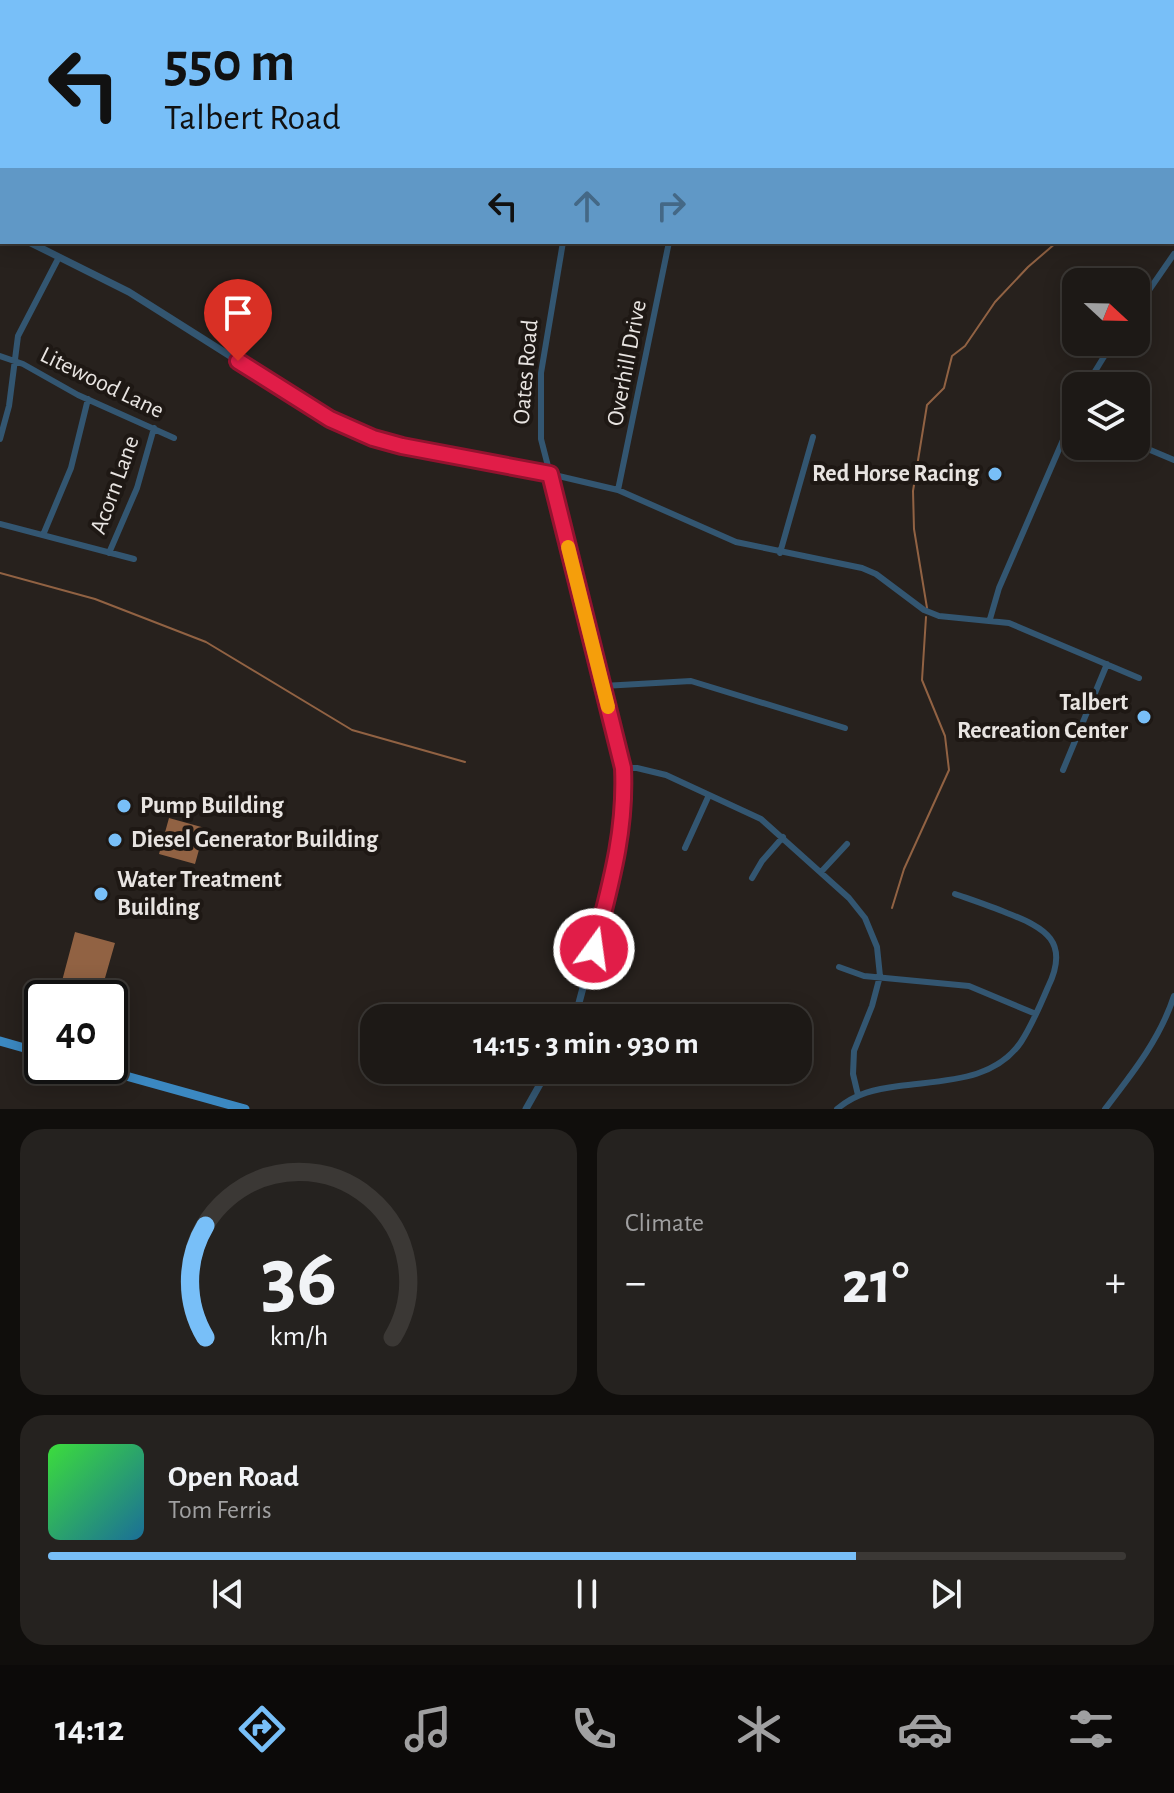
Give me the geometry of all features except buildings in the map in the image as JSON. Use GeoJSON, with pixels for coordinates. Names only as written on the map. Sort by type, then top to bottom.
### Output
{"type":"FeatureCollection","features":[{"type":"Feature","properties":{"kind":"main road"},"geometry":{"type":"LineString","coordinates":[[0,1041],[24,1048]]}},
{"type":"Feature","properties":{"kind":"main road"},"geometry":{"type":"LineString","coordinates":[[128,1077],[238,1108]]}},
{"type":"Feature","properties":{"kind":"street"},"geometry":{"type":"LineString","coordinates":[[33,244],[129,292],[330,419],[373,438],[618,490],[736,542],[862,568],[876,574],[911,602],[939,616],[990,619],[1019,627],[1139,678]]}},
{"type":"Feature","properties":{"kind":"street","name":"Oates Road"},"geometry":{"type":"LineString","coordinates":[[563,244],[541,373],[541,439],[623,768],[625,808],[619,852],[579,1004]]}},
{"type":"Feature","properties":{"kind":"street","name":"Overhill Drive"},"geometry":{"type":"LineString","coordinates":[[618,490],[669,244]]}},
{"type":"Feature","properties":{"kind":"street"},"geometry":{"type":"LineString","coordinates":[[1150,289],[1174,255]]}},
{"type":"Feature","properties":{"kind":"street"},"geometry":{"type":"LineString","coordinates":[[0,439],[9,406],[22,324],[59,257]]}},
{"type":"Feature","properties":{"kind":"street","name":"Litewood Lane"},"geometry":{"type":"LineString","coordinates":[[0,356],[174,438]]}},
{"type":"Feature","properties":{"kind":"street"},"geometry":{"type":"LineString","coordinates":[[43,535],[71,468],[88,399]]}},
{"type":"Feature","properties":{"kind":"street","name":"Acorn Lane"},"geometry":{"type":"LineString","coordinates":[[109,553],[137,488],[154,428]]}},
{"type":"Feature","properties":{"kind":"street"},"geometry":{"type":"LineString","coordinates":[[780,553],[813,437]]}},
{"type":"Feature","properties":{"kind":"street"},"geometry":{"type":"LineString","coordinates":[[990,619],[999,588],[1062,446]]}},
{"type":"Feature","properties":{"kind":"street"},"geometry":{"type":"LineString","coordinates":[[1150,450],[1174,460]]}},
{"type":"Feature","properties":{"kind":"street"},"geometry":{"type":"LineString","coordinates":[[0,524],[134,559]]}},
{"type":"Feature","properties":{"kind":"street"},"geometry":{"type":"LineString","coordinates":[[1063,770],[1107,664]]}},
{"type":"Feature","properties":{"kind":"street"},"geometry":{"type":"LineString","coordinates":[[603,686],[691,681],[845,728]]}},
{"type":"Feature","properties":{"kind":"street"},"geometry":{"type":"LineString","coordinates":[[623,768],[651,770],[666,775],[761,819],[821,872],[865,918],[877,947],[880,976],[854,1051],[853,1074],[858,1095]]}},
{"type":"Feature","properties":{"kind":"street"},"geometry":{"type":"LineString","coordinates":[[685,848],[709,795]]}},
{"type":"Feature","properties":{"kind":"street"},"geometry":{"type":"LineString","coordinates":[[752,878],[783,837]]}},
{"type":"Feature","properties":{"kind":"street"},"geometry":{"type":"LineString","coordinates":[[821,872],[847,844]]}},
{"type":"Feature","properties":{"kind":"street"},"geometry":{"type":"LineString","coordinates":[[837,1109],[858,1095],[874,1090],[984,1072],[1008,1057],[1020,1045],[1056,970],[1057,953],[1050,937],[1037,925],[955,894]]}},
{"type":"Feature","properties":{"kind":"street"},"geometry":{"type":"LineString","coordinates":[[839,967],[864,976],[969,986],[1036,1014]]}},
{"type":"Feature","properties":{"kind":"street"},"geometry":{"type":"LineString","coordinates":[[1105,1109],[1148,1051],[1174,998]]}},
{"type":"Feature","properties":{"kind":"street"},"geometry":{"type":"LineString","coordinates":[[526,1109],[540,1084]]}},
{"type":"Feature","properties":{"kind":"shaded area"},"geometry":{"type":"Polygon","coordinates":[[[169,818],[205,828],[195,864],[159,854],[169,818]]]}},
{"type":"Feature","properties":{"kind":"shaded area"},"geometry":{"type":"Polygon","coordinates":[[[75,932],[115,943],[104,980],[62,980],[75,932]]]}},
{"type":"Feature","properties":{"kind":"waterway"},"geometry":{"type":"LineString","coordinates":[[927,608],[914,529],[913,491],[927,405],[944,388],[952,356],[965,346],[995,302],[1055,244]]}},
{"type":"Feature","properties":{"kind":"waterway"},"geometry":{"type":"LineString","coordinates":[[0,573],[95,599],[206,642],[352,730],[465,762]]}},
{"type":"Feature","properties":{"kind":"waterway"},"geometry":{"type":"LineString","coordinates":[[892,908],[904,869],[949,770],[945,736],[922,680],[926,617]]}},
{"type":"Feature","properties":{"kind":"slow traffic"},"geometry":{"type":"LineString","coordinates":[[568,547],[608,707]]}},
{"type":"Feature","properties":{"kind":"place","name":"Red Horse Racing"},"geometry":{"type":"Point","coordinates":[995,474]}},
{"type":"Feature","properties":{"kind":"place","name":"Talbert Recreation Center"},"geometry":{"type":"Point","coordinates":[1144,717]}},
{"type":"Feature","properties":{"kind":"place","name":"Pump Building"},"geometry":{"type":"Point","coordinates":[124,806]}},
{"type":"Feature","properties":{"kind":"place","name":"Diesel Generator Building"},"geometry":{"type":"Point","coordinates":[115,840]}},
{"type":"Feature","properties":{"kind":"place","name":"Water Treatment Building"},"geometry":{"type":"Point","coordinates":[101,894]}},
{"type":"Feature","properties":{"kind":"route"},"geometry":{"type":"LineString","coordinates":[[238,361],[330,419],[373,438],[550,474],[623,768],[625,808],[619,852],[594,949]]}}]}
